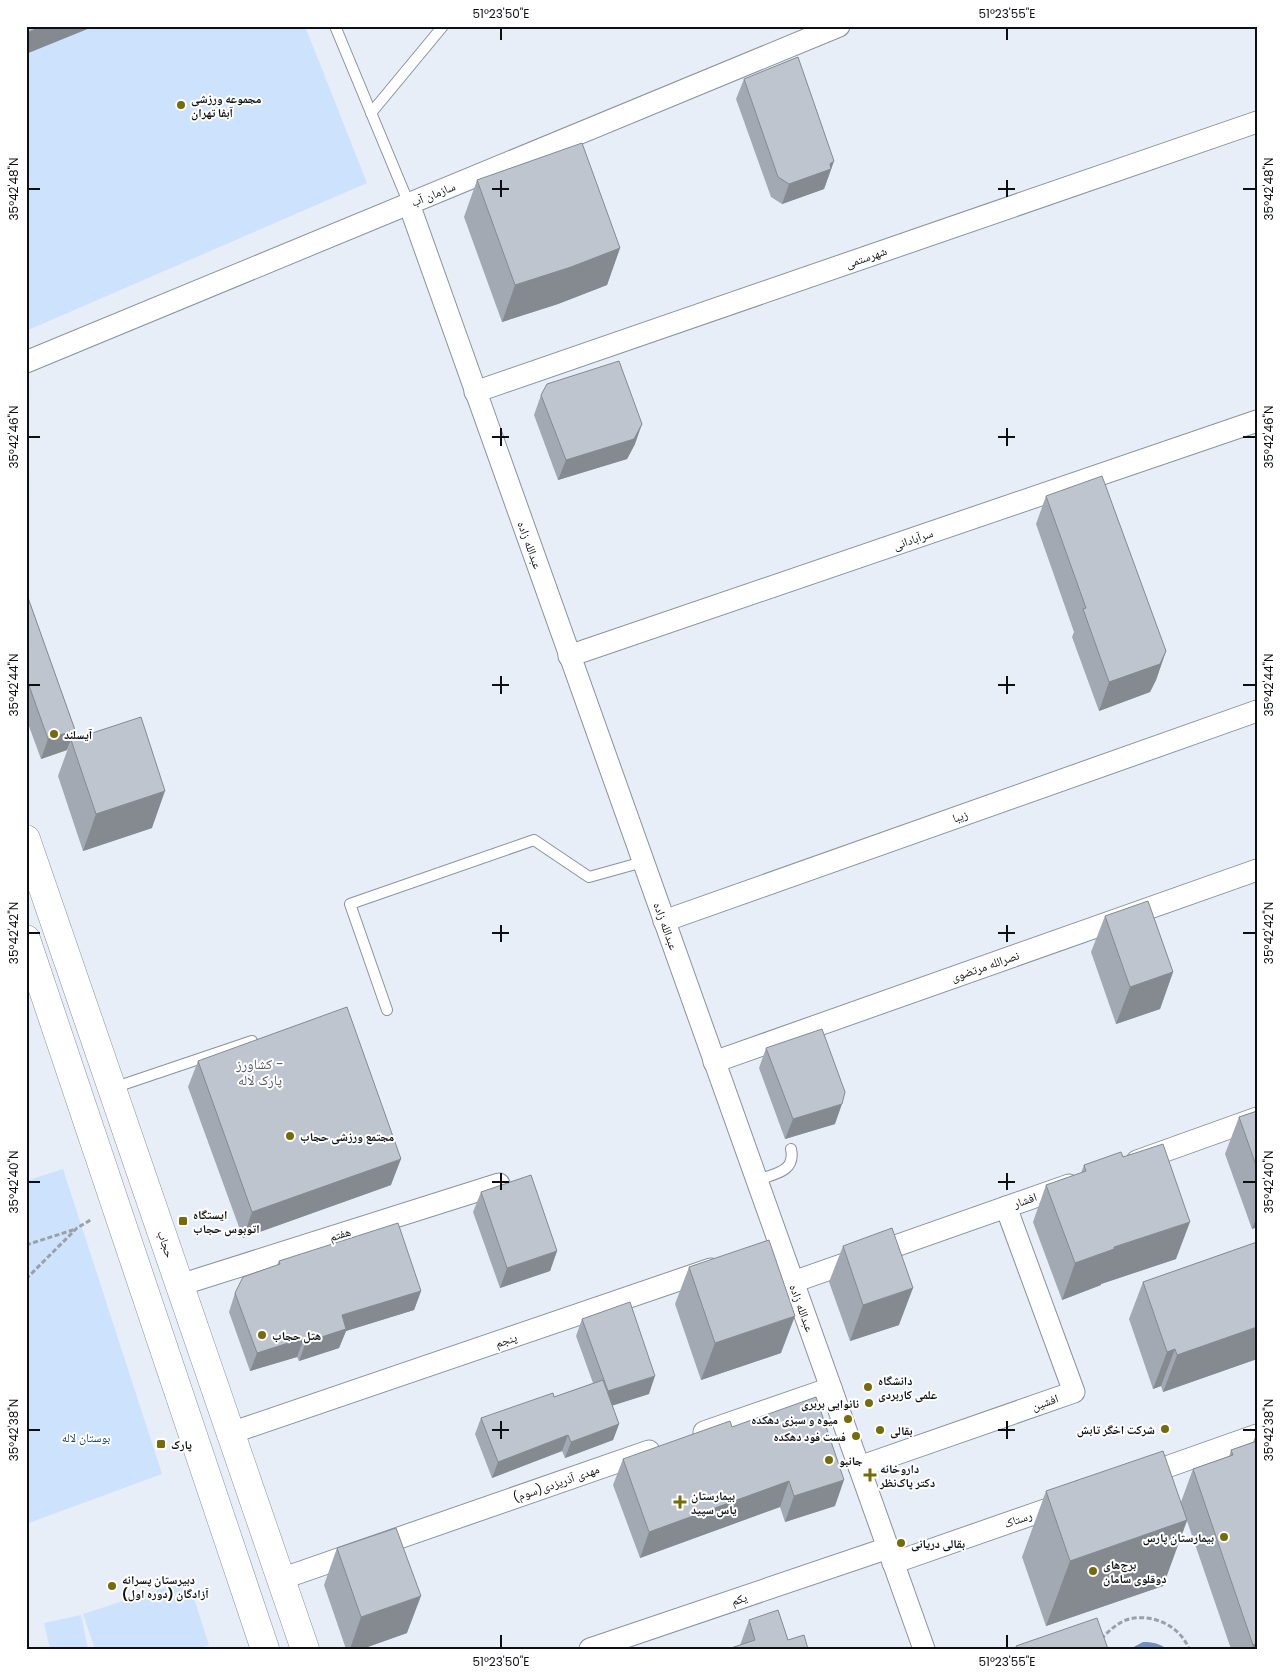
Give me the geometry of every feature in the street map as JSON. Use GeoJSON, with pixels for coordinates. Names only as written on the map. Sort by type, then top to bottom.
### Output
{"type":"FeatureCollection","features":[{"type":"Feature","properties":{"kind":"main road","name":"حجاب"},"geometry":{"type":"LineString","coordinates":[[26,839],[305,1649]]}},
{"type":"Feature","properties":{"kind":"main road"},"geometry":{"type":"LineString","coordinates":[[26,939],[265,1649]]}},
{"type":"Feature","properties":{"kind":"main road"},"geometry":{"type":"LineString","coordinates":[[118,1211],[153,1207]]}},
{"type":"Feature","properties":{"kind":"main road"},"geometry":{"type":"LineString","coordinates":[[246,1592],[281,1579]]}},
{"type":"Feature","properties":{"kind":"street","name":"سازمان آب"},"geometry":{"type":"LineString","coordinates":[[26,362],[839,26]]}},
{"type":"Feature","properties":{"kind":"street","name":"شهرستمی"},"geometry":{"type":"LineString","coordinates":[[475,392],[1257,122]]}},
{"type":"Feature","properties":{"kind":"street","name":"عبدالله زاده"},"geometry":{"type":"LineString","coordinates":[[409,204],[757,1180],[771,1249],[793,1282],[924,1649]]}},
{"type":"Feature","properties":{"kind":"street","name":"سرآبادانی"},"geometry":{"type":"LineString","coordinates":[[569,656],[1257,421]]}},
{"type":"Feature","properties":{"kind":"street","name":"زیبا"},"geometry":{"type":"LineString","coordinates":[[664,921],[1257,712]]}},
{"type":"Feature","properties":{"kind":"street","name":"نصرالله مرتضوی"},"geometry":{"type":"LineString","coordinates":[[714,1062],[1257,870]]}},
{"type":"Feature","properties":{"kind":"street"},"geometry":{"type":"LineString","coordinates":[[1118,1168],[1257,1118]]}},
{"type":"Feature","properties":{"kind":"street","name":"افشار"},"geometry":{"type":"LineString","coordinates":[[793,1282],[1090,1177]]}},
{"type":"Feature","properties":{"kind":"street","name":"هفتم"},"geometry":{"type":"LineString","coordinates":[[180,1284],[499,1184]]}},
{"type":"Feature","properties":{"kind":"street","name":"افشین"},"geometry":{"type":"LineString","coordinates":[[859,1467],[1074,1392],[1006,1207]]}},
{"type":"Feature","properties":{"kind":"street","name":"پنجم"},"geometry":{"type":"LineString","coordinates":[[231,1433],[734,1262]]}},
{"type":"Feature","properties":{"kind":"street","name":"مهدی آذریزدی(سوم)"},"geometry":{"type":"LineString","coordinates":[[281,1579],[831,1388]]}},
{"type":"Feature","properties":{"kind":"street"},"geometry":{"type":"LineString","coordinates":[[1126,1481],[1257,1435]]}},
{"type":"Feature","properties":{"kind":"street","name":"رستاک"},"geometry":{"type":"LineString","coordinates":[[891,1556],[1080,1498]]}},
{"type":"Feature","properties":{"kind":"street","name":"یکم"},"geometry":{"type":"LineString","coordinates":[[590,1649],[891,1556]]}},
{"type":"Feature","properties":{"kind":"lane"},"geometry":{"type":"LineString","coordinates":[[335,26],[409,204]]}},
{"type":"Feature","properties":{"kind":"lane"},"geometry":{"type":"LineString","coordinates":[[371,113],[444,26]]}},
{"type":"Feature","properties":{"kind":"lane"},"geometry":{"type":"LineString","coordinates":[[388,1010],[350,904],[534,840],[589,877],[643,862]]}},
{"type":"Feature","properties":{"kind":"lane"},"geometry":{"type":"LineString","coordinates":[[112,1088],[252,1041]]}},
{"type":"Feature","properties":{"kind":"lane"},"geometry":{"type":"LineString","coordinates":[[757,1180],[786,1170],[791,1162],[791,1149]]}},
{"type":"Feature","properties":{"kind":"path"},"geometry":{"type":"LineString","coordinates":[[26,1245],[77,1228],[118,1211]]}},
{"type":"Feature","properties":{"kind":"path"},"geometry":{"type":"LineString","coordinates":[[27,1279],[77,1228]]}},
{"type":"Feature","properties":{"kind":"path"},"geometry":{"type":"LineString","coordinates":[[1100,1641],[1111,1628],[1127,1620],[1144,1618],[1161,1622],[1176,1630],[1189,1649]]}},
{"type":"Feature","properties":{"kind":"green space","name":"مجموعه ورزشی آبفا تهران"},"geometry":{"type":"Polygon","coordinates":[[[26,26],[305,26],[367,183],[26,331],[26,26]]]}},
{"type":"Feature","properties":{"kind":"green space","name":"بوستان لاله"},"geometry":{"type":"Polygon","coordinates":[[[63,1169],[162,1474],[26,1524],[26,1181],[63,1169]]]}},
{"type":"Feature","properties":{"kind":"green space"},"geometry":{"type":"Polygon","coordinates":[[[188,1580],[209,1645],[198,1649],[95,1649],[83,1614],[188,1580]]]}},
{"type":"Feature","properties":{"kind":"green space"},"geometry":{"type":"Polygon","coordinates":[[[81,1615],[88,1649],[50,1649],[44,1623],[81,1615]]]}},
{"type":"Feature","properties":{"kind":"water"},"geometry":{"type":"Polygon","coordinates":[[[1143,1642],[1155,1643],[1167,1649],[1130,1649],[1143,1642]]]}},
{"type":"Feature","properties":{"kind":"building"},"geometry":{"type":"Polygon","coordinates":[[[26,26],[43,26],[26,33],[26,26]]]}},
{"type":"Feature","properties":{"kind":"building"},"geometry":{"type":"Polygon","coordinates":[[[798,57],[834,161],[830,164],[831,169],[789,184],[778,177],[744,79],[798,57]]]}},
{"type":"Feature","properties":{"kind":"building"},"geometry":{"type":"Polygon","coordinates":[[[582,143],[620,248],[571,267],[515,285],[477,180],[582,143]]]}},
{"type":"Feature","properties":{"kind":"building"},"geometry":{"type":"Polygon","coordinates":[[[619,361],[642,424],[634,439],[566,460],[541,395],[547,384],[619,361]]]}},
{"type":"Feature","properties":{"kind":"building"},"geometry":{"type":"Polygon","coordinates":[[[1102,476],[1166,651],[1160,664],[1109,682],[1083,609],[1086,608],[1046,496],[1102,476]]]}},
{"type":"Feature","properties":{"kind":"building"},"geometry":{"type":"Polygon","coordinates":[[[26,592],[75,730],[48,739],[26,677],[26,592]]]}},
{"type":"Feature","properties":{"kind":"building"},"geometry":{"type":"Polygon","coordinates":[[[141,717],[165,791],[96,814],[71,740],[141,717]]]}},
{"type":"Feature","properties":{"kind":"building"},"geometry":{"type":"Polygon","coordinates":[[[1148,901],[1173,972],[1130,987],[1105,916],[1148,901]]]}},
{"type":"Feature","properties":{"kind":"building","name":"مجتمع ورزشی حجاب"},"geometry":{"type":"Polygon","coordinates":[[[347,1007],[401,1159],[252,1212],[198,1061],[347,1007]]]}},
{"type":"Feature","properties":{"kind":"building"},"geometry":{"type":"Polygon","coordinates":[[[822,1029],[845,1092],[842,1104],[793,1119],[766,1048],[822,1029]]]}},
{"type":"Feature","properties":{"kind":"building"},"geometry":{"type":"Polygon","coordinates":[[[1257,1111],[1257,1168],[1239,1117],[1257,1111]]]}},
{"type":"Feature","properties":{"kind":"building"},"geometry":{"type":"Polygon","coordinates":[[[1163,1144],[1190,1222],[1114,1247],[1114,1249],[1075,1263],[1046,1185],[1086,1171],[1084,1165],[1121,1152],[1123,1157],[1163,1144]]]}},
{"type":"Feature","properties":{"kind":"building"},"geometry":{"type":"Polygon","coordinates":[[[531,1175],[557,1251],[507,1268],[481,1192],[531,1175]]]}},
{"type":"Feature","properties":{"kind":"building"},"geometry":{"type":"Polygon","coordinates":[[[398,1223],[421,1291],[342,1315],[346,1329],[306,1342],[304,1338],[257,1353],[235,1293],[243,1277],[280,1264],[279,1261],[398,1223]]]}},
{"type":"Feature","properties":{"kind":"building"},"geometry":{"type":"Polygon","coordinates":[[[892,1228],[913,1288],[863,1305],[843,1246],[892,1228]]]}},
{"type":"Feature","properties":{"kind":"building"},"geometry":{"type":"Polygon","coordinates":[[[769,1240],[795,1316],[715,1343],[689,1267],[769,1240]]]}},
{"type":"Feature","properties":{"kind":"building"},"geometry":{"type":"Polygon","coordinates":[[[1257,1242],[1257,1327],[1177,1355],[1175,1349],[1167,1352],[1143,1282],[1257,1242]]]}},
{"type":"Feature","properties":{"kind":"building"},"geometry":{"type":"Polygon","coordinates":[[[630,1302],[655,1376],[608,1391],[582,1319],[630,1302]]]}},
{"type":"Feature","properties":{"kind":"building"},"geometry":{"type":"Polygon","coordinates":[[[603,1380],[619,1424],[571,1442],[568,1435],[498,1462],[481,1418],[553,1393],[554,1397],[603,1380]]]}},
{"type":"Feature","properties":{"kind":"building"},"geometry":{"type":"Polygon","coordinates":[[[816,1397],[844,1480],[794,1496],[789,1481],[649,1532],[623,1459],[730,1421],[732,1427],[816,1397]]]}},
{"type":"Feature","properties":{"kind":"building","name":"بیمارستان پارس"},"geometry":{"type":"Polygon","coordinates":[[[1257,1441],[1257,1643],[1253,1645],[1193,1469],[1233,1455],[1231,1450],[1257,1441]]]}},
{"type":"Feature","properties":{"kind":"building"},"geometry":{"type":"Polygon","coordinates":[[[1163,1451],[1187,1520],[1070,1561],[1046,1491],[1163,1451]]]}},
{"type":"Feature","properties":{"kind":"building"},"geometry":{"type":"Polygon","coordinates":[[[396,1528],[421,1596],[361,1617],[337,1548],[396,1528]]]}},
{"type":"Feature","properties":{"kind":"building"},"geometry":{"type":"Polygon","coordinates":[[[778,1610],[788,1640],[804,1635],[808,1649],[728,1649],[755,1640],[749,1620],[778,1610]]]}},
{"type":"Feature","properties":{"kind":"building"},"geometry":{"type":"Polygon","coordinates":[[[1097,1618],[1108,1649],[1017,1649],[1016,1646],[1097,1618]]]}},
{"type":"Feature","properties":{"kind":"place","name":"مجموعه ورزشی آبفا تهران"},"geometry":{"type":"Point","coordinates":[181,105]}},
{"type":"Feature","properties":{"kind":"place","name":"آیسلند"},"geometry":{"type":"Point","coordinates":[54,734]}},
{"type":"Feature","properties":{"kind":"place","name":"مجتمع ورزشی حجاب"},"geometry":{"type":"Point","coordinates":[290,1136]}},
{"type":"Feature","properties":{"kind":"place","name":"ایستگاه اتوبوس حجاب"},"geometry":{"type":"Point","coordinates":[183,1221]}},
{"type":"Feature","properties":{"kind":"place","name":"هتل حجاب"},"geometry":{"type":"Point","coordinates":[262,1335]}},
{"type":"Feature","properties":{"kind":"place","name":"دانشگاه علمی کاربردی"},"geometry":{"type":"Point","coordinates":[868,1387]}},
{"type":"Feature","properties":{"kind":"place","name":"نانوایی بربری"},"geometry":{"type":"Point","coordinates":[869,1403]}},
{"type":"Feature","properties":{"kind":"place","name":"میوه و سبزی دهکده"},"geometry":{"type":"Point","coordinates":[848,1419]}},
{"type":"Feature","properties":{"kind":"place","name":"شرکت اخگر تابش"},"geometry":{"type":"Point","coordinates":[1165,1429]}},
{"type":"Feature","properties":{"kind":"place","name":"بقالی"},"geometry":{"type":"Point","coordinates":[880,1430]}},
{"type":"Feature","properties":{"kind":"place","name":"فست فود دهکده"},"geometry":{"type":"Point","coordinates":[856,1436]}},
{"type":"Feature","properties":{"kind":"place","name":"پارک"},"geometry":{"type":"Point","coordinates":[161,1444]}},
{"type":"Feature","properties":{"kind":"place","name":"جانبو"},"geometry":{"type":"Point","coordinates":[829,1460]}},
{"type":"Feature","properties":{"kind":"place","name":"داروخانه دکتر پاک‌نظر"},"geometry":{"type":"Point","coordinates":[870,1475]}},
{"type":"Feature","properties":{"kind":"place","name":"بیمارستان یاس سپید"},"geometry":{"type":"Point","coordinates":[680,1502]}},
{"type":"Feature","properties":{"kind":"place","name":"بیمارستان پارس"},"geometry":{"type":"Point","coordinates":[1224,1537]}},
{"type":"Feature","properties":{"kind":"place","name":"بقالی دریانی"},"geometry":{"type":"Point","coordinates":[901,1543]}},
{"type":"Feature","properties":{"kind":"place","name":"برج‌های دوقلوی سامان"},"geometry":{"type":"Point","coordinates":[1093,1571]}},
{"type":"Feature","properties":{"kind":"place","name":"دبيرستان پسرانه آزادگان (دوره اول)"},"geometry":{"type":"Point","coordinates":[112,1586]}},
{"type":"Feature","properties":{"kind":"district","name":"کشاورز - پارک لاله"},"geometry":{"type":"Point","coordinates":[260,1072]}}]}
